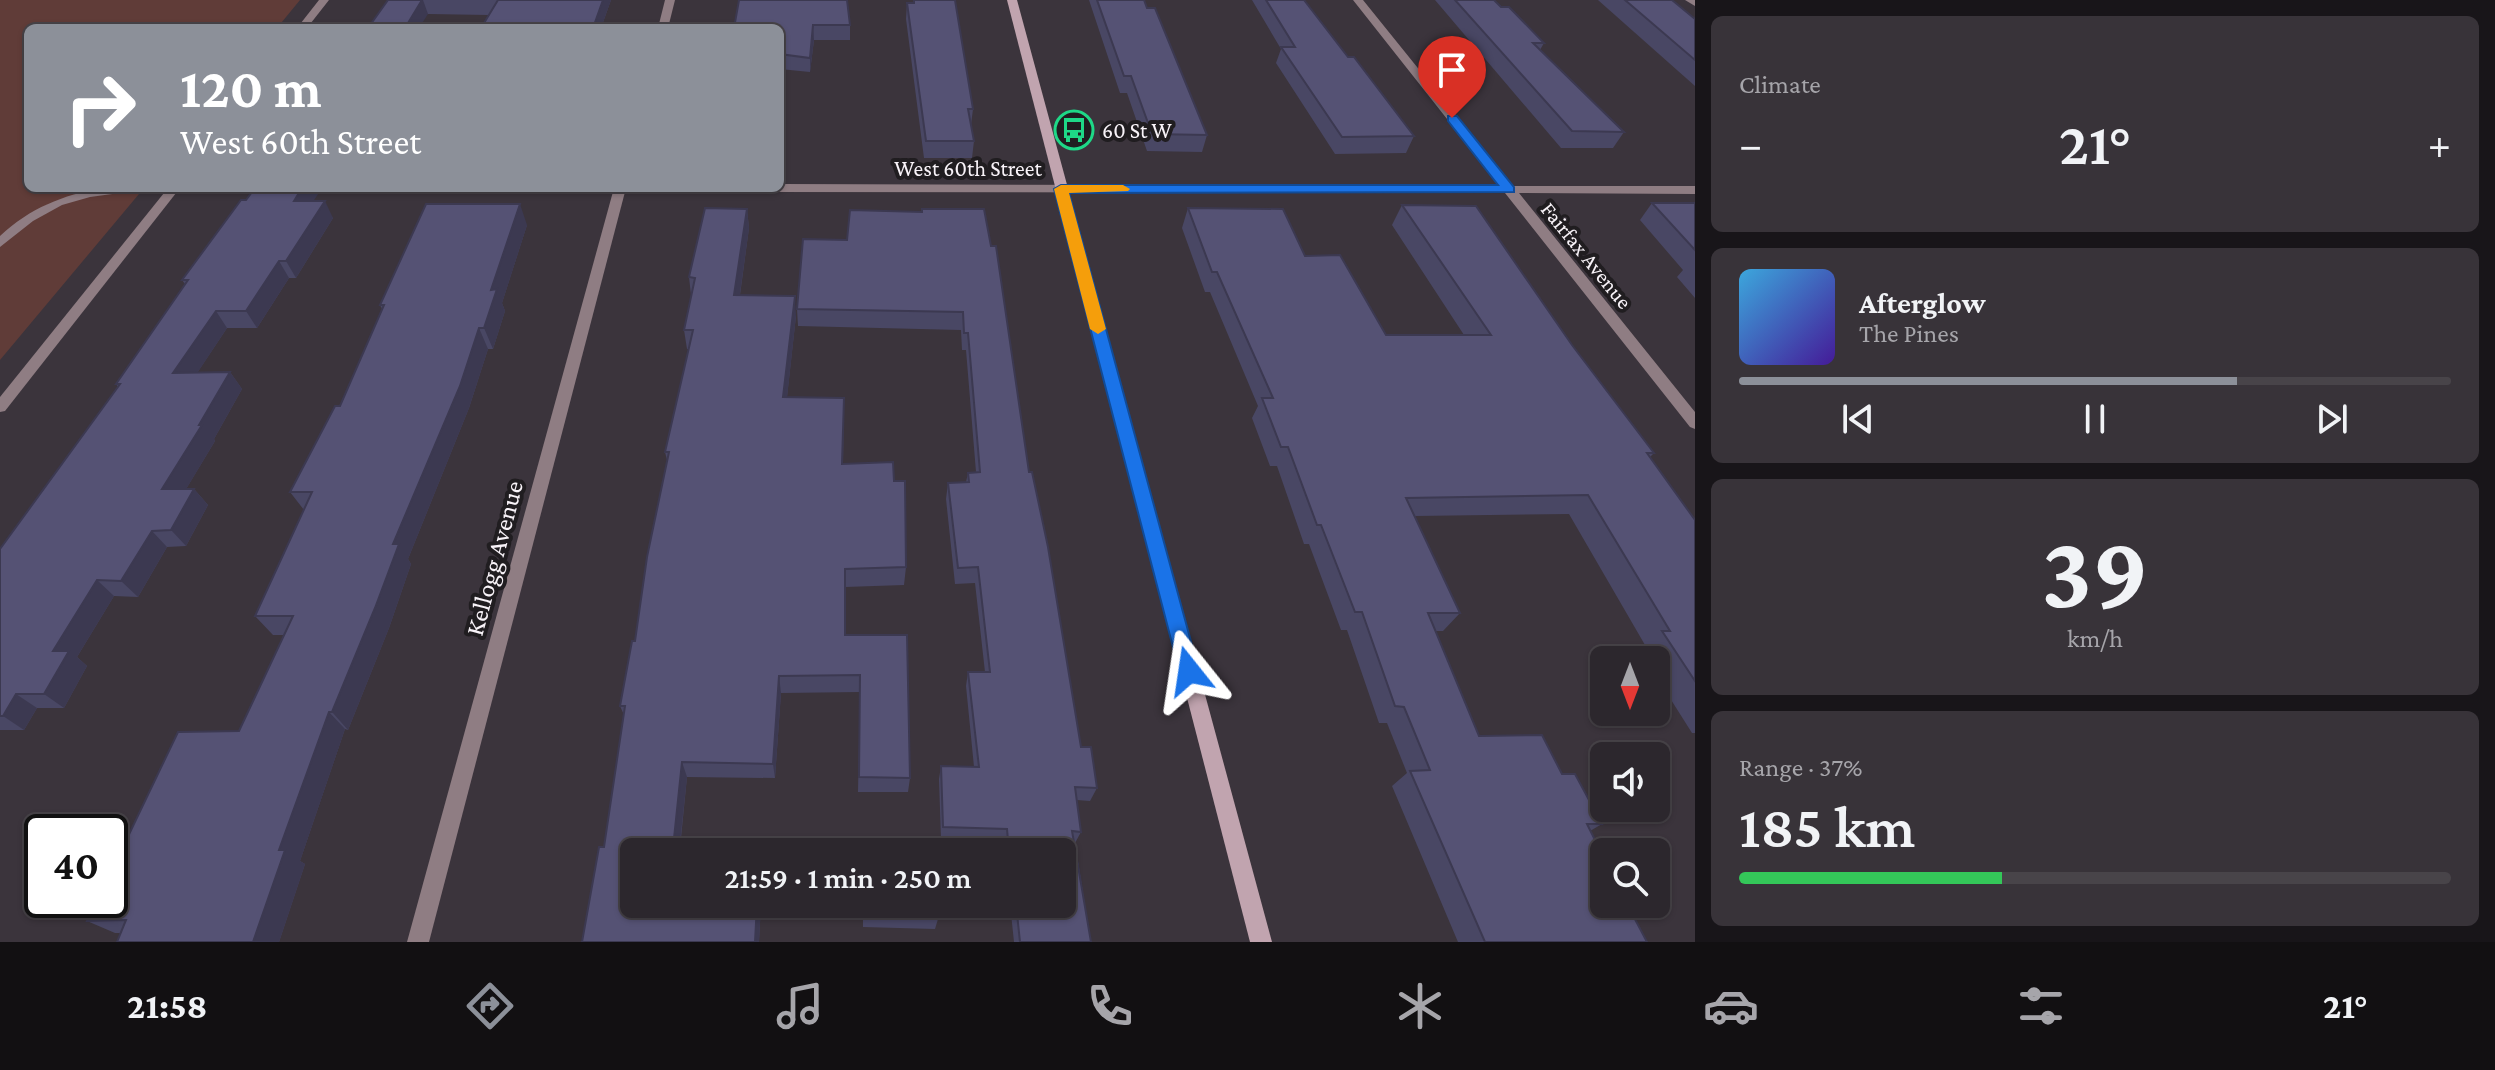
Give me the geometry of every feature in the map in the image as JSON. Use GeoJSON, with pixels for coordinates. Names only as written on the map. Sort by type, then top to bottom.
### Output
{"type":"FeatureCollection","features":[{"type":"Feature","properties":{"kind":"street"},"geometry":{"type":"LineString","coordinates":[[305,24],[324,0]]}},
{"type":"Feature","properties":{"kind":"street"},"geometry":{"type":"LineString","coordinates":[[664,24],[670,0]]}},
{"type":"Feature","properties":{"kind":"street"},"geometry":{"type":"LineString","coordinates":[[1012,0],[1261,942]]}},
{"type":"Feature","properties":{"kind":"street","name":"Fairfax Avenue"},"geometry":{"type":"LineString","coordinates":[[1358,0],[1695,423]]}},
{"type":"Feature","properties":{"kind":"street","name":"West 60th Street"},"geometry":{"type":"LineString","coordinates":[[784,188],[1695,190]]}},
{"type":"Feature","properties":{"kind":"street"},"geometry":{"type":"LineString","coordinates":[[0,243],[20,222],[45,206],[71,197],[102,192]]}},
{"type":"Feature","properties":{"kind":"street"},"geometry":{"type":"LineString","coordinates":[[0,407],[171,192]]}},
{"type":"Feature","properties":{"kind":"street","name":"Kellogg Avenue"},"geometry":{"type":"LineString","coordinates":[[418,942],[619,192]]}},
{"type":"Feature","properties":{"kind":"shaded area"},"geometry":{"type":"Polygon","coordinates":[[[0,0],[300,0],[280,24],[24,24],[24,192],[141,192],[0,360],[0,0]]]}},
{"type":"Feature","properties":{"kind":"building"},"geometry":{"type":"Polygon","coordinates":[[[388,0],[422,0],[407,24],[371,24],[388,0]]]}},
{"type":"Feature","properties":{"kind":"building"},"geometry":{"type":"Polygon","coordinates":[[[498,0],[603,0],[594,24],[483,24],[498,0]]]}},
{"type":"Feature","properties":{"kind":"building"},"geometry":{"type":"Polygon","coordinates":[[[739,0],[847,0],[850,25],[813,25],[810,58],[784,55],[784,24],[735,24],[739,0]]]}},
{"type":"Feature","properties":{"kind":"building"},"geometry":{"type":"Polygon","coordinates":[[[914,0],[955,0],[973,109],[968,109],[974,141],[926,141],[907,3],[914,3],[914,0]]]}},
{"type":"Feature","properties":{"kind":"building"},"geometry":{"type":"Polygon","coordinates":[[[1097,0],[1144,0],[1147,8],[1155,8],[1207,135],[1152,134],[1131,76],[1124,76],[1097,0]]]}},
{"type":"Feature","properties":{"kind":"building"},"geometry":{"type":"Polygon","coordinates":[[[1266,0],[1304,0],[1348,57],[1354,57],[1414,136],[1342,137],[1281,47],[1295,47],[1266,0]]]}},
{"type":"Feature","properties":{"kind":"building"},"geometry":{"type":"Polygon","coordinates":[[[1455,0],[1494,0],[1501,7],[1509,7],[1544,43],[1533,43],[1624,132],[1572,131],[1455,0]]]}},
{"type":"Feature","properties":{"kind":"building"},"geometry":{"type":"Polygon","coordinates":[[[1625,0],[1672,0],[1695,19],[1695,60],[1625,0]]]}},
{"type":"Feature","properties":{"kind":"building"},"geometry":{"type":"Polygon","coordinates":[[[252,192],[300,192],[294,201],[325,201],[286,261],[279,261],[246,311],[216,311],[173,373],[230,372],[199,425],[202,425],[162,489],[194,489],[171,530],[152,531],[121,581],[97,580],[53,651],[69,651],[44,694],[16,694],[3,716],[0,716],[0,549],[120,384],[116,384],[188,280],[182,280],[241,200],[246,200],[252,192]]]}},
{"type":"Feature","properties":{"kind":"building"},"geometry":{"type":"Polygon","coordinates":[[[1652,203],[1695,203],[1695,250],[1652,203]]]}},
{"type":"Feature","properties":{"kind":"building"},"geometry":{"type":"Polygon","coordinates":[[[426,204],[520,204],[491,290],[497,289],[484,328],[479,328],[460,386],[393,544],[399,544],[375,608],[332,712],[329,712],[279,850],[285,850],[253,942],[117,942],[126,920],[87,921],[88,918],[128,918],[128,836],[178,732],[239,731],[293,616],[255,616],[312,492],[290,492],[335,406],[340,406],[384,305],[380,305],[426,204]]]}},
{"type":"Feature","properties":{"kind":"building"},"geometry":{"type":"Polygon","coordinates":[[[1402,205],[1476,206],[1572,345],[1654,453],[1647,453],[1695,520],[1695,681],[1662,631],[1670,631],[1588,495],[1406,498],[1460,613],[1428,613],[1479,736],[1542,735],[1562,774],[1575,774],[1590,802],[1590,822],[1602,824],[1587,824],[1594,838],[1590,838],[1590,918],[1634,918],[1647,942],[1485,942],[1410,771],[1430,770],[1404,707],[1395,706],[1362,612],[1355,612],[1321,525],[1317,525],[1288,447],[1281,447],[1262,398],[1273,398],[1217,272],[1212,272],[1188,208],[1283,209],[1305,256],[1340,255],[1386,335],[1491,335],[1402,205]]]}},
{"type":"Feature","properties":{"kind":"building"},"geometry":{"type":"Polygon","coordinates":[[[705,208],[747,209],[734,295],[795,296],[783,397],[844,398],[842,464],[893,462],[894,481],[905,481],[906,567],[845,569],[845,635],[907,635],[910,778],[859,777],[860,675],[779,676],[773,764],[682,762],[674,838],[620,838],[620,918],[756,918],[755,942],[582,942],[599,847],[604,847],[625,706],[620,706],[632,641],[635,641],[647,557],[669,452],[665,452],[693,330],[684,330],[695,278],[689,277],[705,208]]]}},
{"type":"Feature","properties":{"kind":"building"},"geometry":{"type":"Polygon","coordinates":[[[922,209],[984,209],[991,246],[996,246],[1029,472],[1032,472],[1048,547],[1081,747],[1091,747],[1097,788],[1075,787],[1081,832],[1072,831],[1073,838],[1008,838],[1007,829],[943,827],[941,766],[979,767],[968,672],[990,672],[978,567],[958,568],[948,483],[969,482],[968,473],[980,472],[968,333],[964,333],[963,312],[797,309],[803,239],[847,240],[850,210],[922,212],[922,209]]]}},
{"type":"Feature","properties":{"kind":"building"},"geometry":{"type":"Polygon","coordinates":[[[1076,854],[1091,942],[1020,942],[1017,918],[1076,918],[1076,854]]]}},
{"type":"Feature","properties":{"kind":"slow traffic"},"geometry":{"type":"LineString","coordinates":[[1098,329],[1061,189],[1123,189]]}},
{"type":"Feature","properties":{"kind":"place","name":"60 St W"},"geometry":{"type":"Point","coordinates":[1074,130]}},
{"type":"Feature","properties":{"kind":"route"},"geometry":{"type":"LineString","coordinates":[[1189,671],[1061,189],[1509,189],[1452,118]]}}]}
